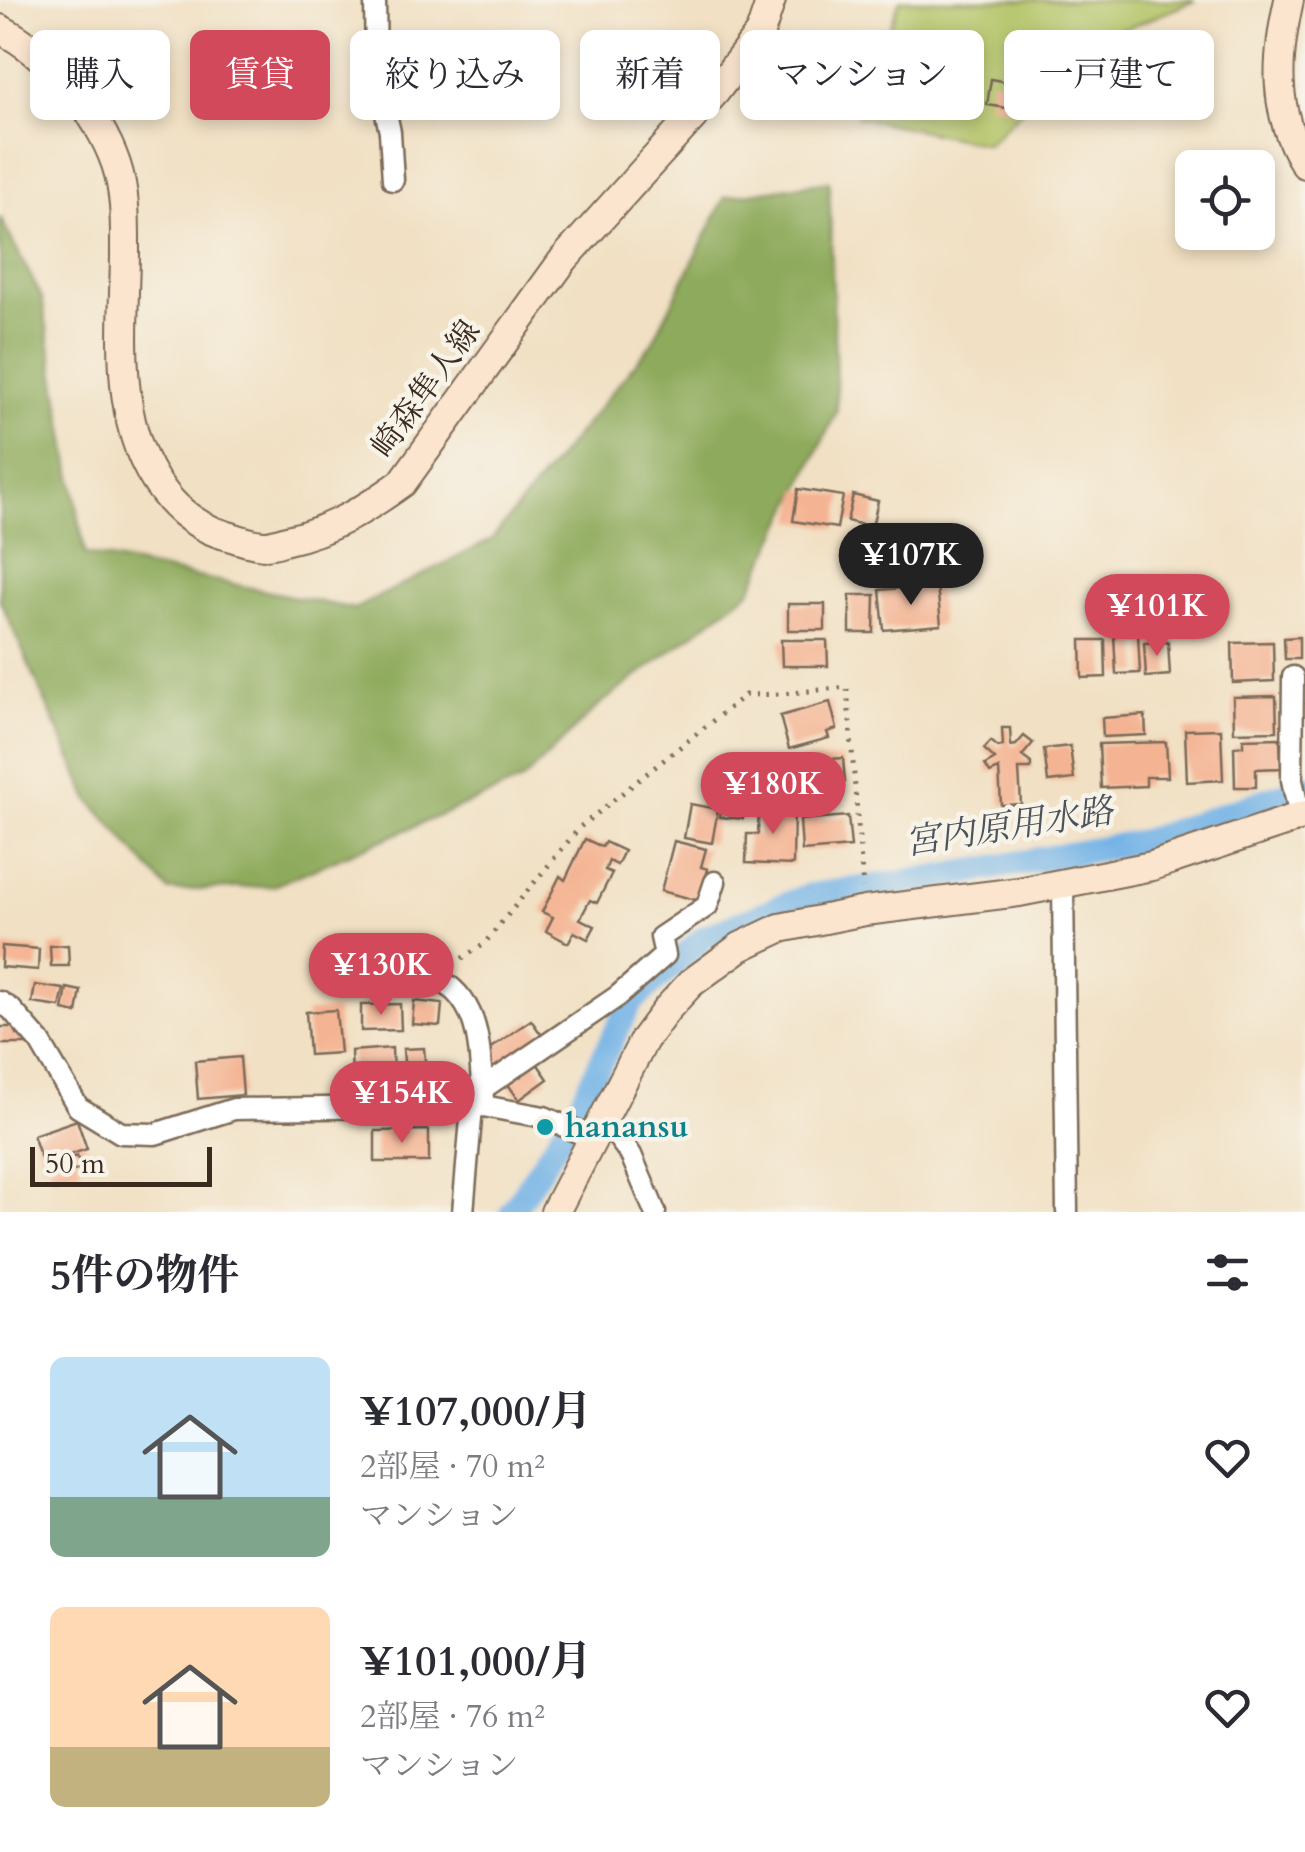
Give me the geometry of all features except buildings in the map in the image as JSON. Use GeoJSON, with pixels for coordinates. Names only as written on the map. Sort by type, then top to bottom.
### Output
{"type":"FeatureCollection","features":[{"type":"Feature","properties":{"kind":"main road","name":"崎森隼人線"},"geometry":{"type":"LineString","coordinates":[[0,29],[16,37],[61,76],[100,128],[117,166],[125,206],[123,376],[131,419],[148,471],[175,508],[212,532],[263,546],[336,524],[402,484],[564,259],[715,92],[760,32],[770,0]]}},
{"type":"Feature","properties":{"kind":"main road"},"geometry":{"type":"LineString","coordinates":[[1289,0],[1278,92],[1283,117],[1305,164]]}},
{"type":"Feature","properties":{"kind":"main road"},"geometry":{"type":"LineString","coordinates":[[554,1212],[644,1040],[667,1009],[677,968],[740,947],[780,928],[865,911],[1063,885],[1152,866],[1301,812]]}},
{"type":"Feature","properties":{"kind":"street"},"geometry":{"type":"LineString","coordinates":[[375,0],[376,68],[390,132],[393,180]]}},
{"type":"Feature","properties":{"kind":"street"},"geometry":{"type":"LineString","coordinates":[[1293,678],[1292,780],[1301,812]]}},
{"type":"Feature","properties":{"kind":"street"},"geometry":{"type":"LineString","coordinates":[[479,1101],[618,996],[677,968],[661,938],[708,906],[715,882]]}},
{"type":"Feature","properties":{"kind":"street"},"geometry":{"type":"LineString","coordinates":[[1063,885],[1067,1212]]}},
{"type":"Feature","properties":{"kind":"street"},"geometry":{"type":"LineString","coordinates":[[433,976],[452,985],[471,1011],[478,1040],[479,1101],[462,1212]]}},
{"type":"Feature","properties":{"kind":"street"},"geometry":{"type":"LineString","coordinates":[[0,1002],[40,1042],[78,1106],[122,1133],[155,1134],[234,1109],[479,1101],[597,1127],[631,1155],[655,1212]]}},
{"type":"Feature","properties":{"kind":"path"},"geometry":{"type":"LineString","coordinates":[[433,976],[484,946],[580,827],[745,695],[847,687],[862,880]]}},
{"type":"Feature","properties":{"kind":"green space"},"geometry":{"type":"Polygon","coordinates":[[[900,0],[1194,1],[1123,30],[1004,30],[1004,120],[1012,120],[987,144],[871,120],[984,120],[984,30],[889,30],[900,0]]]}},
{"type":"Feature","properties":{"kind":"green space"},"geometry":{"type":"Polygon","coordinates":[[[829,181],[837,411],[750,591],[599,705],[522,781],[273,886],[169,891],[89,799],[0,600],[0,217],[42,298],[85,554],[354,609],[491,540],[652,343],[725,197],[829,181]]]}},
{"type":"Feature","properties":{"kind":"waterway","name":"宮内原用水路"},"geometry":{"type":"LineString","coordinates":[[512,1212],[575,1114],[631,1002],[705,937],[807,896],[1145,841],[1305,787]]}},
{"type":"Feature","properties":{"kind":"place","name":"hanansu"},"geometry":{"type":"Point","coordinates":[545,1127]}}]}
